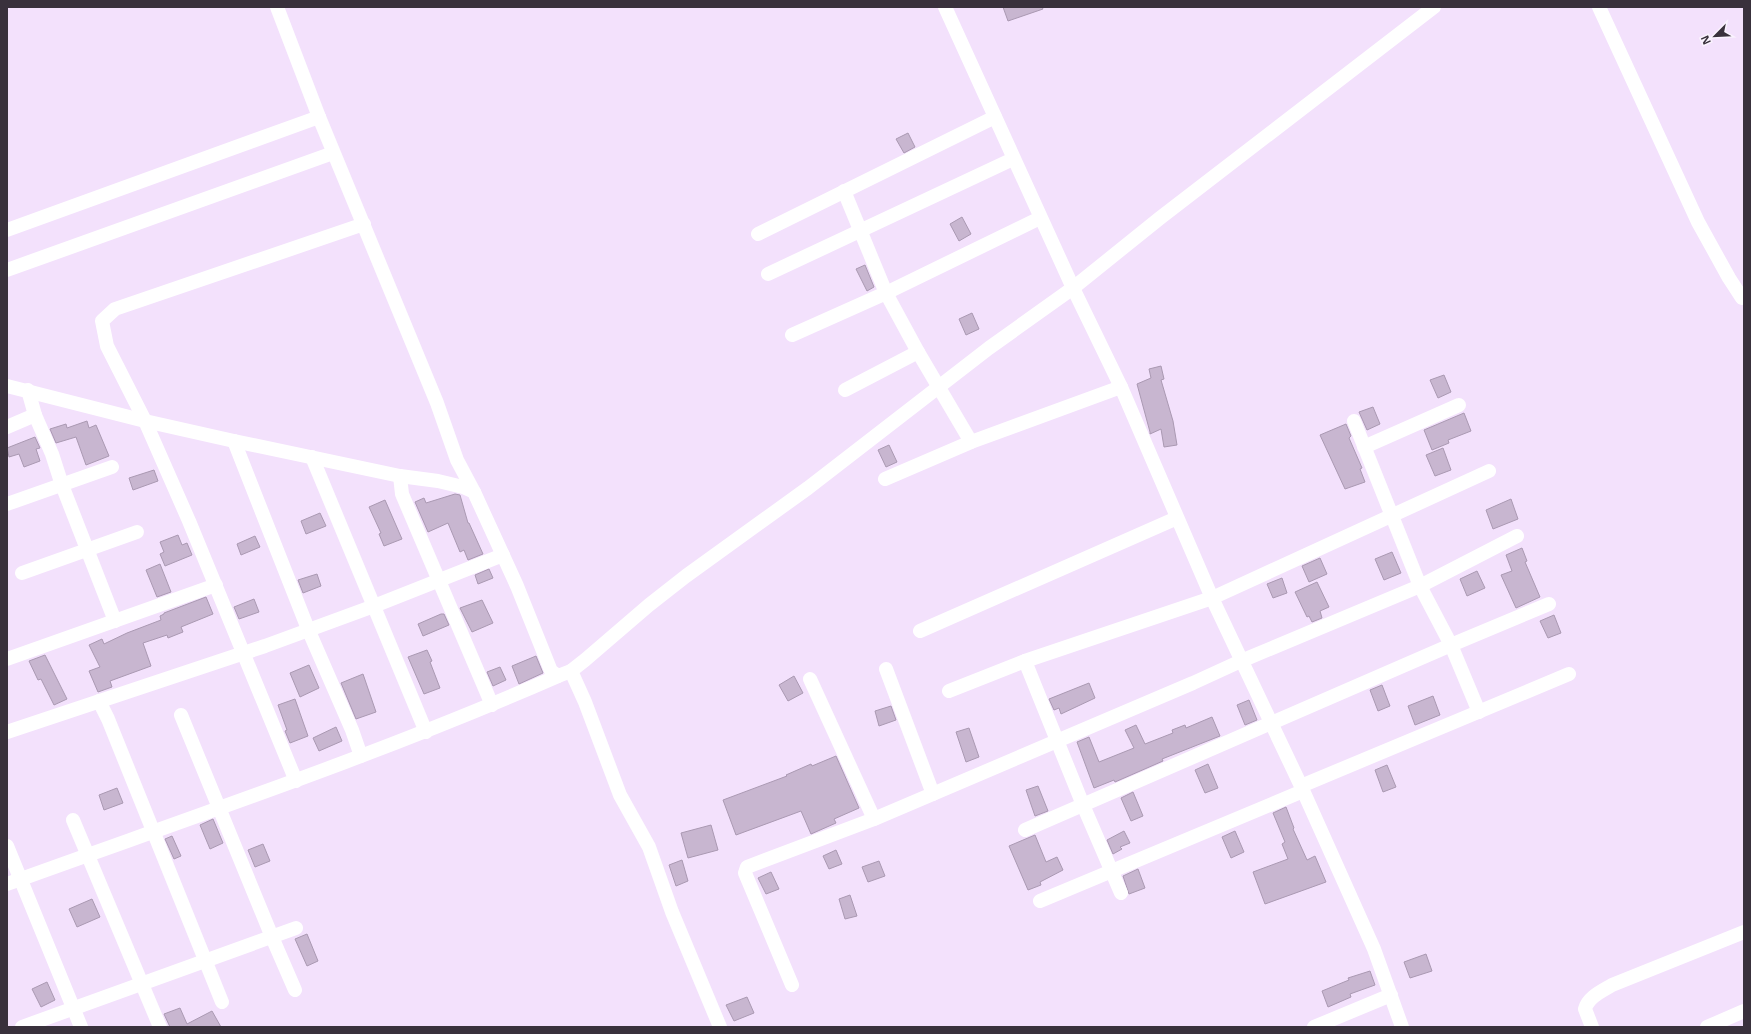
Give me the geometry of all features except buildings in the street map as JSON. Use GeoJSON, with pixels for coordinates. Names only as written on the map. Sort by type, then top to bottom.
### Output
{"type":"FeatureCollection","features":[{"type":"Feature","properties":{"kind":"street"},"geometry":{"type":"LineString","coordinates":[[277,7],[333,153],[364,224],[437,403],[457,460],[474,492],[503,555],[551,671],[564,673],[585,702],[620,795],[649,847],[672,912],[720,1027]]}},
{"type":"Feature","properties":{"kind":"street"},"geometry":{"type":"LineString","coordinates":[[944,7],[1040,218],[1121,386],[1212,598],[1302,789],[1374,949],[1402,1027]]}},
{"type":"Feature","properties":{"kind":"street"},"geometry":{"type":"LineString","coordinates":[[7,884],[87,854],[296,781],[426,732],[564,673],[655,600],[808,488],[989,348],[1073,288],[1160,218],[1434,7]]}},
{"type":"Feature","properties":{"kind":"street"},"geometry":{"type":"LineString","coordinates":[[1600,7],[1698,222],[1729,278],[1743,298]]}},
{"type":"Feature","properties":{"kind":"street"},"geometry":{"type":"LineString","coordinates":[[758,234],[995,117]]}},
{"type":"Feature","properties":{"kind":"street"},"geometry":{"type":"LineString","coordinates":[[7,230],[319,118]]}},
{"type":"Feature","properties":{"kind":"street"},"geometry":{"type":"LineString","coordinates":[[7,270],[333,153]]}},
{"type":"Feature","properties":{"kind":"street"},"geometry":{"type":"LineString","coordinates":[[768,274],[1013,159]]}},
{"type":"Feature","properties":{"kind":"street"},"geometry":{"type":"LineString","coordinates":[[844,192],[886,293],[970,442]]}},
{"type":"Feature","properties":{"kind":"street"},"geometry":{"type":"LineString","coordinates":[[792,335],[886,293],[1040,218]]}},
{"type":"Feature","properties":{"kind":"street"},"geometry":{"type":"LineString","coordinates":[[296,781],[216,585],[145,421],[107,346],[102,321],[115,310],[364,224]]}},
{"type":"Feature","properties":{"kind":"street"},"geometry":{"type":"LineString","coordinates":[[846,390],[918,352]]}},
{"type":"Feature","properties":{"kind":"street"},"geometry":{"type":"LineString","coordinates":[[7,386],[28,390],[145,421],[400,476],[438,481],[463,487],[474,492]]}},
{"type":"Feature","properties":{"kind":"street"},"geometry":{"type":"LineString","coordinates":[[885,479],[970,442],[1121,386]]}},
{"type":"Feature","properties":{"kind":"street"},"geometry":{"type":"LineString","coordinates":[[28,390],[35,415],[52,454],[62,485],[115,621]]}},
{"type":"Feature","properties":{"kind":"street"},"geometry":{"type":"LineString","coordinates":[[1364,447],[1459,405]]}},
{"type":"Feature","properties":{"kind":"street"},"geometry":{"type":"LineString","coordinates":[[7,427],[35,415]]}},
{"type":"Feature","properties":{"kind":"street"},"geometry":{"type":"LineString","coordinates":[[1354,421],[1420,586],[1451,644],[1479,712]]}},
{"type":"Feature","properties":{"kind":"street"},"geometry":{"type":"LineString","coordinates":[[234,441],[308,630],[352,730],[361,756]]}},
{"type":"Feature","properties":{"kind":"street"},"geometry":{"type":"LineString","coordinates":[[312,457],[426,732]]}},
{"type":"Feature","properties":{"kind":"street"},"geometry":{"type":"LineString","coordinates":[[7,504],[112,467]]}},
{"type":"Feature","properties":{"kind":"street"},"geometry":{"type":"LineString","coordinates":[[948,691],[1025,661],[1212,598],[1489,470]]}},
{"type":"Feature","properties":{"kind":"street"},"geometry":{"type":"LineString","coordinates":[[400,476],[402,494],[492,705]]}},
{"type":"Feature","properties":{"kind":"street"},"geometry":{"type":"LineString","coordinates":[[920,631],[1177,518]]}},
{"type":"Feature","properties":{"kind":"street"},"geometry":{"type":"LineString","coordinates":[[22,573],[137,532]]}},
{"type":"Feature","properties":{"kind":"street"},"geometry":{"type":"LineString","coordinates":[[792,985],[745,873],[746,868],[874,820],[1241,661],[1420,586],[1517,536]]}},
{"type":"Feature","properties":{"kind":"street"},"geometry":{"type":"LineString","coordinates":[[7,732],[244,653],[374,606],[503,555]]}},
{"type":"Feature","properties":{"kind":"street"},"geometry":{"type":"LineString","coordinates":[[7,659],[216,585]]}},
{"type":"Feature","properties":{"kind":"street"},"geometry":{"type":"LineString","coordinates":[[1025,830],[1271,724],[1451,644],[1549,604]]}},
{"type":"Feature","properties":{"kind":"street"},"geometry":{"type":"LineString","coordinates":[[1025,661],[1083,805],[1121,892]]}},
{"type":"Feature","properties":{"kind":"street"},"geometry":{"type":"LineString","coordinates":[[886,669],[934,794]]}},
{"type":"Feature","properties":{"kind":"street"},"geometry":{"type":"LineString","coordinates":[[1040,901],[1112,872],[1569,674]]}},
{"type":"Feature","properties":{"kind":"street"},"geometry":{"type":"LineString","coordinates":[[810,679],[874,820]]}},
{"type":"Feature","properties":{"kind":"street"},"geometry":{"type":"LineString","coordinates":[[98,701],[108,719],[222,1002]]}},
{"type":"Feature","properties":{"kind":"street"},"geometry":{"type":"LineString","coordinates":[[181,715],[295,990]]}},
{"type":"Feature","properties":{"kind":"street"},"geometry":{"type":"LineString","coordinates":[[73,820],[160,1027]]}},
{"type":"Feature","properties":{"kind":"street"},"geometry":{"type":"LineString","coordinates":[[7,846],[81,1027]]}},
{"type":"Feature","properties":{"kind":"street"},"geometry":{"type":"LineString","coordinates":[[22,1027],[296,928]]}},
{"type":"Feature","properties":{"kind":"street"},"geometry":{"type":"LineString","coordinates":[[1592,1027],[1585,1009],[1588,1001],[1612,985],[1744,932]]}},
{"type":"Feature","properties":{"kind":"street"},"geometry":{"type":"LineString","coordinates":[[1314,1027],[1391,995]]}},
{"type":"Feature","properties":{"kind":"street"},"geometry":{"type":"LineString","coordinates":[[1708,1027],[1744,1011]]}}]}
